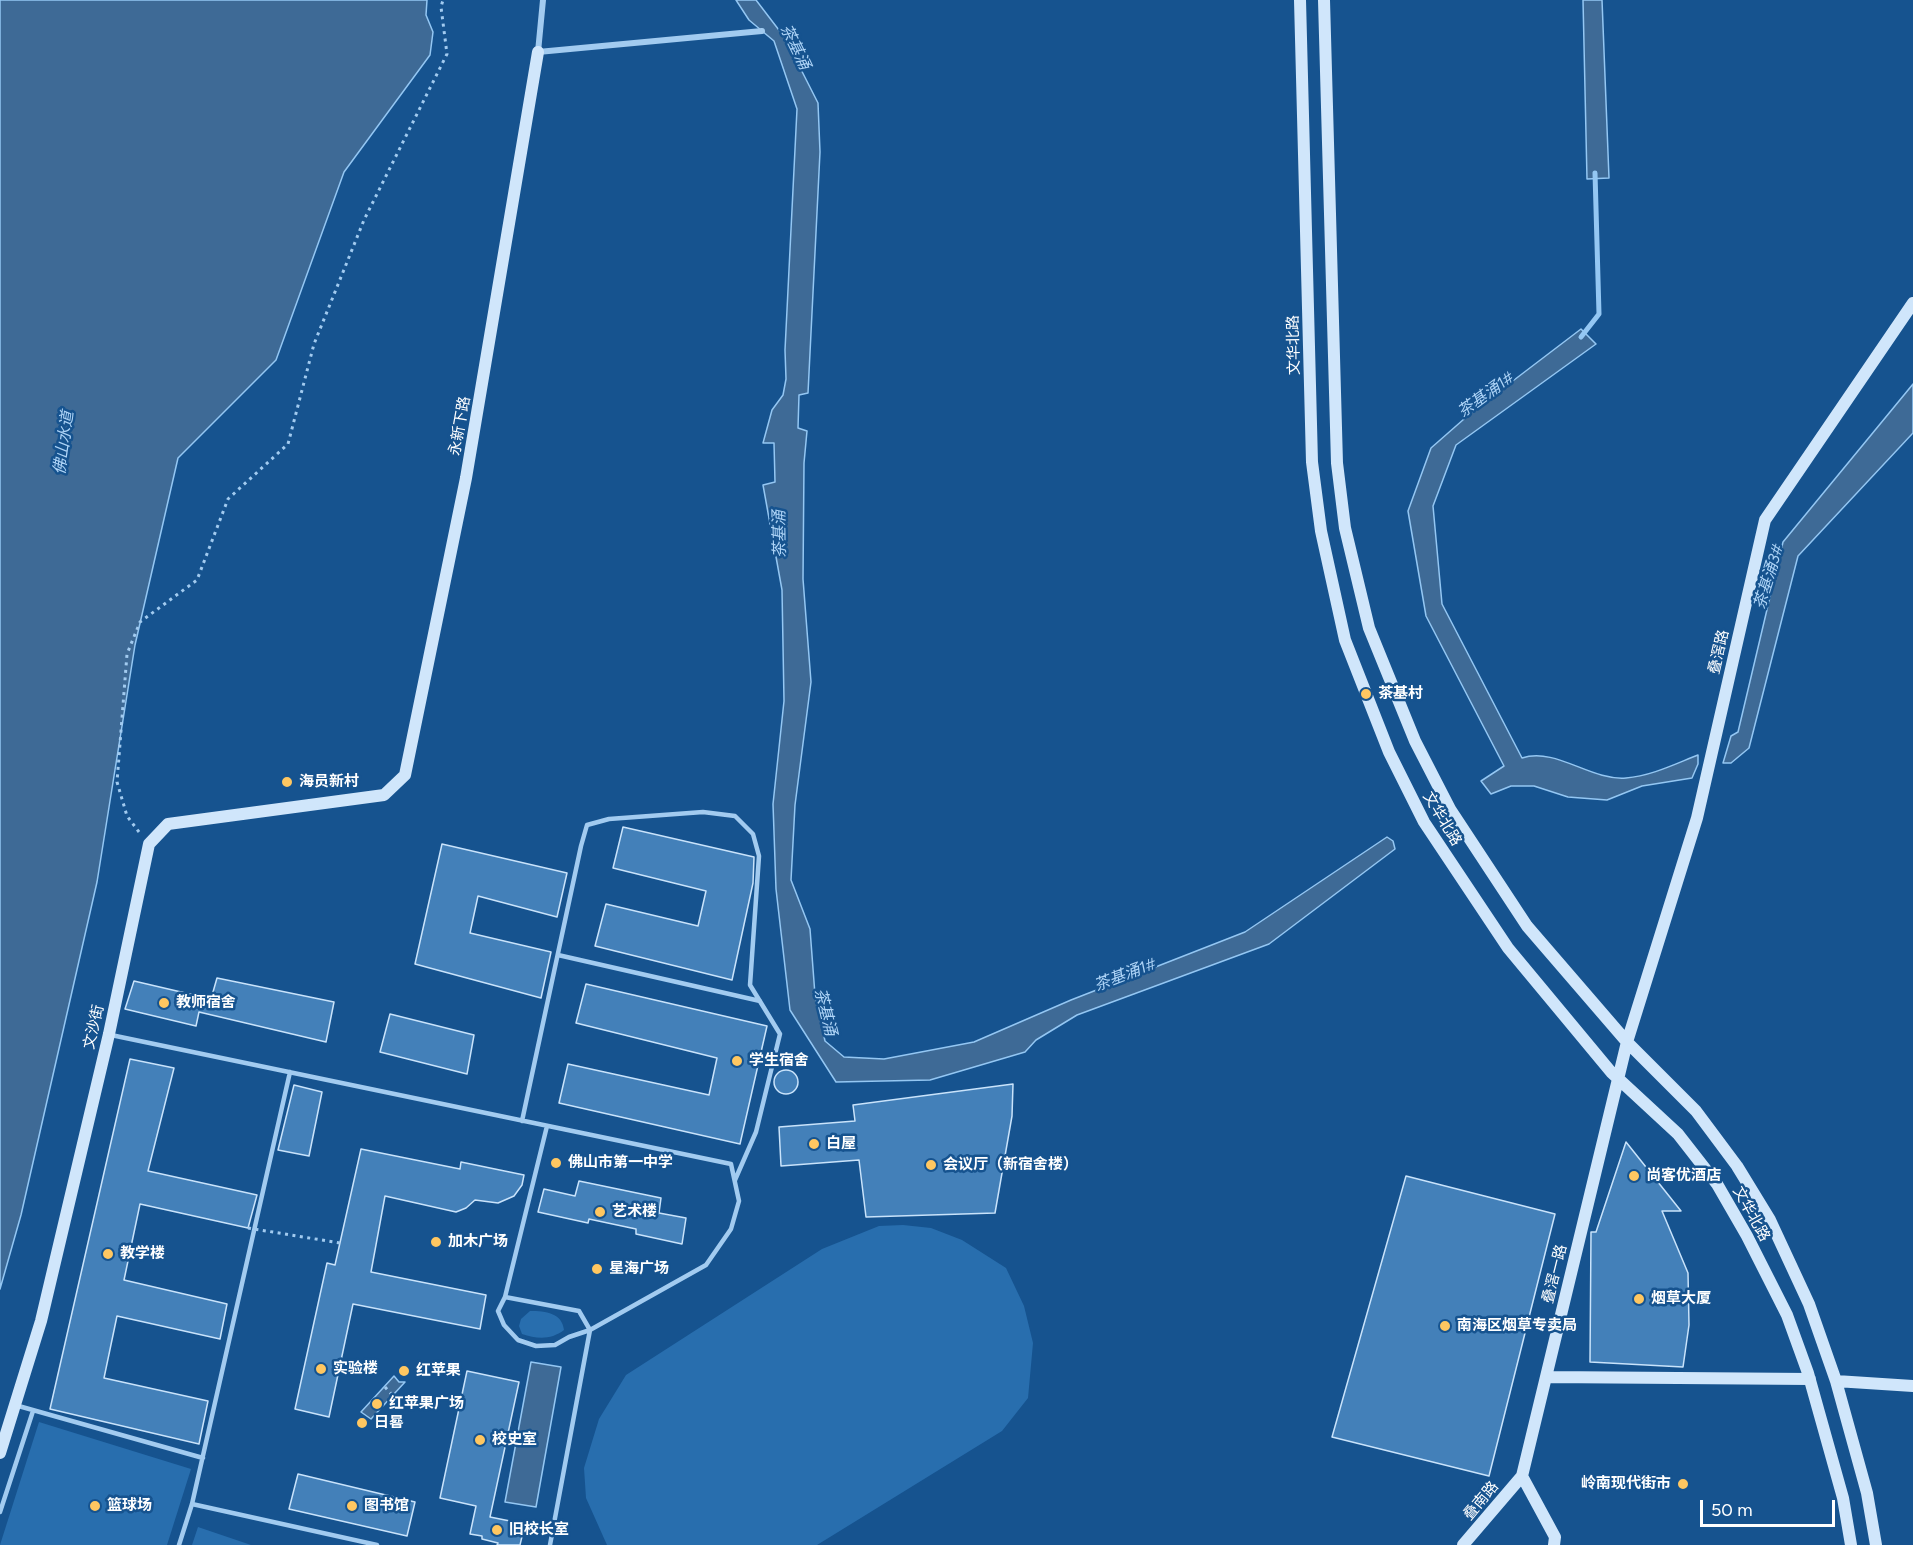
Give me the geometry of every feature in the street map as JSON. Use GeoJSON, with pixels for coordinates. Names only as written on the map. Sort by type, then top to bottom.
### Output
{"type":"FeatureCollection","features":[{"type":"Feature","properties":{"kind":"street"},"geometry":{"type":"LineString","coordinates":[[543,0],[538,52],[762,31]]}},
{"type":"Feature","properties":{"kind":"street","name":"文华北路"},"geometry":{"type":"LineString","coordinates":[[1300,0],[1312,462],[1322,531],[1345,640],[1389,752],[1424,822],[1508,948],[1618,1079],[1678,1134],[1717,1184],[1747,1236],[1787,1315],[1810,1379],[1843,1498],[1851,1545]]}},
{"type":"Feature","properties":{"kind":"street","name":"文华北路"},"geometry":{"type":"LineString","coordinates":[[1324,0],[1337,463],[1346,528],[1369,628],[1414,741],[1450,809],[1527,926],[1627,1042],[1696,1111],[1737,1166],[1775,1230],[1809,1304],[1836,1381],[1867,1493],[1876,1545]]}},
{"type":"Feature","properties":{"kind":"street","name":"永新下路"},"geometry":{"type":"LineString","coordinates":[[149,844],[168,824],[384,795],[405,774],[459,513],[538,52]]}},
{"type":"Feature","properties":{"kind":"street","name":"叠滘路"},"geometry":{"type":"LineString","coordinates":[[1627,1042],[1697,818],[1765,520],[1913,303]]}},
{"type":"Feature","properties":{"kind":"street","name":"文沙街"},"geometry":{"type":"LineString","coordinates":[[0,1453],[41,1321],[109,1034],[149,844]]}},
{"type":"Feature","properties":{"kind":"street","name":"叠滘一路"},"geometry":{"type":"LineString","coordinates":[[1522,1476],[1627,1042]]}},
{"type":"Feature","properties":{"kind":"street"},"geometry":{"type":"LineString","coordinates":[[1546,1377],[1810,1379]]}},
{"type":"Feature","properties":{"kind":"street"},"geometry":{"type":"LineString","coordinates":[[1836,1381],[1913,1386]]}},
{"type":"Feature","properties":{"kind":"street"},"geometry":{"type":"LineString","coordinates":[[1522,1476],[1555,1537],[1554,1545]]}},
{"type":"Feature","properties":{"kind":"street","name":"叠南路"},"geometry":{"type":"LineString","coordinates":[[1463,1545],[1522,1476]]}},
{"type":"Feature","properties":{"kind":"lane"},"geometry":{"type":"LineString","coordinates":[[522,1121],[587,825],[609,819],[703,812],[735,816],[753,834],[759,856],[750,985],[780,1034],[756,1132],[735,1180]]}},
{"type":"Feature","properties":{"kind":"lane"},"geometry":{"type":"LineString","coordinates":[[558,955],[760,1001]]}},
{"type":"Feature","properties":{"kind":"lane"},"geometry":{"type":"LineString","coordinates":[[109,1034],[731,1164],[740,1202],[731,1229],[706,1265],[590,1330],[569,1337],[555,1345],[536,1346],[518,1340],[504,1325],[498,1311],[505,1297],[547,1126]]}},
{"type":"Feature","properties":{"kind":"lane"},"geometry":{"type":"LineString","coordinates":[[179,1545],[203,1458],[290,1072]]}},
{"type":"Feature","properties":{"kind":"lane"},"geometry":{"type":"LineString","coordinates":[[505,1297],[579,1311],[590,1330],[550,1545]]}},
{"type":"Feature","properties":{"kind":"lane"},"geometry":{"type":"LineString","coordinates":[[15,1405],[203,1458]]}},
{"type":"Feature","properties":{"kind":"lane"},"geometry":{"type":"LineString","coordinates":[[0,1512],[33,1411]]}},
{"type":"Feature","properties":{"kind":"lane"},"geometry":{"type":"LineString","coordinates":[[192,1504],[377,1545]]}},
{"type":"Feature","properties":{"kind":"path"},"geometry":{"type":"LineString","coordinates":[[149,844],[127,816],[117,782],[127,654],[140,622],[197,580],[228,499],[288,444],[314,344],[364,220],[447,54],[441,8],[443,0]]}},
{"type":"Feature","properties":{"kind":"path"},"geometry":{"type":"LineString","coordinates":[[248,1228],[340,1244]]}},
{"type":"Feature","properties":{"kind":"path"},"geometry":{"type":"LineString","coordinates":[[385,1387],[393,1396]]}},
{"type":"Feature","properties":{"kind":"path"},"geometry":{"type":"LineString","coordinates":[[373,1399],[382,1406]]}},
{"type":"Feature","properties":{"kind":"shaded area"},"geometry":{"type":"Polygon","coordinates":[[[903,1225],[931,1228],[962,1240],[1006,1268],[1024,1306],[1033,1343],[1028,1398],[1002,1431],[817,1545],[607,1545],[586,1498],[584,1468],[599,1419],[626,1375],[822,1249],[879,1226],[903,1225]]]}},
{"type":"Feature","properties":{"kind":"shaded area"},"geometry":{"type":"Polygon","coordinates":[[[530,1311],[552,1314],[563,1324],[564,1330],[554,1336],[544,1338],[522,1334],[519,1326],[521,1319],[530,1311]]]}},
{"type":"Feature","properties":{"kind":"shaded area","name":"篮球场"},"geometry":{"type":"Polygon","coordinates":[[[39,1422],[191,1469],[167,1545],[0,1545],[39,1422]]]}},
{"type":"Feature","properties":{"kind":"shaded area"},"geometry":{"type":"Polygon","coordinates":[[[198,1527],[251,1545],[192,1545],[198,1527]]]}},
{"type":"Feature","properties":{"kind":"water","name":"佛山水道"},"geometry":{"type":"Polygon","coordinates":[[[0,0],[427,0],[426,15],[433,32],[430,55],[344,172],[276,360],[178,458],[135,645],[97,882],[21,1215],[0,1289],[0,0]]]}},
{"type":"Feature","properties":{"kind":"water","name":"茶基涌"},"geometry":{"type":"Polygon","coordinates":[[[736,0],[756,0],[785,38],[818,103],[820,152],[808,393],[799,395],[798,428],[807,431],[804,463],[803,579],[811,682],[795,805],[791,880],[810,929],[815,995],[825,1041],[844,1057],[884,1059],[974,1042],[1071,1000],[1245,932],[1387,837],[1393,841],[1395,849],[1269,944],[1077,1015],[1036,1040],[1025,1052],[930,1080],[836,1082],[790,1010],[776,889],[773,804],[784,701],[782,590],[763,485],[775,482],[774,443],[763,443],[772,410],[783,395],[786,379],[785,350],[797,109],[774,41],[749,20],[736,0]]]}},
{"type":"Feature","properties":{"kind":"water"},"geometry":{"type":"Polygon","coordinates":[[[1583,0],[1602,0],[1609,178],[1587,179],[1583,0]]]}},
{"type":"Feature","properties":{"kind":"water"},"geometry":{"type":"Polygon","coordinates":[[[1581,329],[1596,344],[1456,445],[1433,506],[1442,604],[1522,758],[1548,757],[1613,778],[1635,777],[1654,772],[1698,755],[1698,764],[1692,778],[1642,786],[1607,800],[1568,797],[1534,786],[1511,786],[1491,794],[1481,781],[1504,766],[1426,616],[1408,511],[1431,448],[1472,412],[1581,329]]]}},
{"type":"Feature","properties":{"kind":"water"},"geometry":{"type":"Polygon","coordinates":[[[1913,384],[1913,433],[1798,556],[1749,748],[1731,763],[1723,763],[1731,736],[1738,732],[1783,542],[1913,384]]]}},
{"type":"Feature","properties":{"kind":"water"},"geometry":{"type":"Polygon","coordinates":[[[531,1362],[561,1367],[536,1507],[505,1502],[531,1362]]]}},
{"type":"Feature","properties":{"kind":"water"},"geometry":{"type":"Polygon","coordinates":[[[394,1376],[399,1382],[405,1382],[371,1419],[361,1412],[394,1376]]]}},
{"type":"Feature","properties":{"kind":"building"},"geometry":{"type":"Polygon","coordinates":[[[623,827],[754,857],[753,883],[732,980],[595,946],[606,904],[698,926],[706,891],[613,868],[623,827]]]}},
{"type":"Feature","properties":{"kind":"building"},"geometry":{"type":"Polygon","coordinates":[[[442,844],[567,873],[557,917],[478,896],[470,933],[551,952],[541,998],[415,964],[442,844]]]}},
{"type":"Feature","properties":{"kind":"building"},"geometry":{"type":"Polygon","coordinates":[[[217,978],[334,1002],[326,1042],[199,1012],[196,1026],[125,1009],[134,981],[211,999],[217,978]]]}},
{"type":"Feature","properties":{"kind":"building","name":"学生宿舍"},"geometry":{"type":"Polygon","coordinates":[[[586,984],[767,1026],[740,1144],[559,1103],[568,1064],[709,1095],[717,1058],[576,1023],[586,984]]]}},
{"type":"Feature","properties":{"kind":"building"},"geometry":{"type":"Polygon","coordinates":[[[390,1014],[474,1035],[467,1074],[380,1052],[390,1014]]]}},
{"type":"Feature","properties":{"kind":"building","name":"教学楼"},"geometry":{"type":"Polygon","coordinates":[[[130,1059],[174,1068],[148,1171],[257,1195],[248,1228],[140,1204],[124,1280],[227,1304],[220,1339],[117,1316],[104,1378],[208,1401],[199,1444],[50,1409],[130,1059]]]}},
{"type":"Feature","properties":{"kind":"building"},"geometry":{"type":"Polygon","coordinates":[[[786,1070],[795,1073],[798,1082],[795,1091],[786,1094],[777,1091],[774,1082],[777,1073],[786,1070]]]}},
{"type":"Feature","properties":{"kind":"building","name":"会议厅（新宿舍楼）"},"geometry":{"type":"Polygon","coordinates":[[[1013,1084],[1012,1116],[995,1213],[866,1217],[859,1160],[781,1166],[779,1127],[855,1121],[853,1105],[1013,1084]]]}},
{"type":"Feature","properties":{"kind":"building"},"geometry":{"type":"Polygon","coordinates":[[[294,1085],[322,1092],[309,1156],[278,1150],[294,1085]]]}},
{"type":"Feature","properties":{"kind":"building","name":"烟草大厦"},"geometry":{"type":"Polygon","coordinates":[[[1626,1142],[1681,1211],[1662,1211],[1688,1273],[1689,1325],[1683,1367],[1590,1362],[1591,1232],[1596,1232],[1626,1142]]]}},
{"type":"Feature","properties":{"kind":"building"},"geometry":{"type":"Polygon","coordinates":[[[361,1149],[460,1169],[461,1162],[524,1175],[522,1185],[514,1196],[498,1203],[475,1200],[466,1208],[456,1212],[385,1196],[371,1272],[486,1295],[480,1329],[353,1304],[329,1417],[295,1409],[327,1263],[335,1265],[361,1149]]]}},
{"type":"Feature","properties":{"kind":"building","name":"南海区烟草专卖局"},"geometry":{"type":"Polygon","coordinates":[[[1406,1176],[1555,1214],[1489,1476],[1332,1437],[1406,1176]]]}},
{"type":"Feature","properties":{"kind":"building","name":"艺术楼"},"geometry":{"type":"Polygon","coordinates":[[[579,1181],[661,1198],[659,1213],[686,1218],[682,1244],[636,1234],[636,1229],[589,1219],[588,1223],[538,1212],[544,1189],[575,1196],[579,1181]]]}},
{"type":"Feature","properties":{"kind":"building","name":"校史室"},"geometry":{"type":"Polygon","coordinates":[[[467,1371],[519,1382],[490,1517],[525,1524],[520,1545],[497,1545],[498,1543],[482,1539],[482,1536],[470,1534],[476,1506],[440,1498],[467,1371]]]}},
{"type":"Feature","properties":{"kind":"building","name":"图书馆"},"geometry":{"type":"Polygon","coordinates":[[[298,1474],[415,1502],[407,1536],[289,1509],[298,1474]]]}},
{"type":"Feature","properties":{"kind":"waterway","name":"茶基涌1#"},"geometry":{"type":"LineString","coordinates":[[1581,337],[1599,314],[1595,173]]}},
{"type":"Feature","properties":{"kind":"place","name":"茶基村"},"geometry":{"type":"Point","coordinates":[1366,694]}},
{"type":"Feature","properties":{"kind":"place","name":"海员新村"},"geometry":{"type":"Point","coordinates":[287,782]}},
{"type":"Feature","properties":{"kind":"place","name":"教师宿舍"},"geometry":{"type":"Point","coordinates":[164,1003]}},
{"type":"Feature","properties":{"kind":"place","name":"学生宿舍"},"geometry":{"type":"Point","coordinates":[737,1061]}},
{"type":"Feature","properties":{"kind":"place","name":"白屋"},"geometry":{"type":"Point","coordinates":[814,1144]}},
{"type":"Feature","properties":{"kind":"place","name":"佛山市第一中学"},"geometry":{"type":"Point","coordinates":[556,1163]}},
{"type":"Feature","properties":{"kind":"place","name":"会议厅（新宿舍楼）"},"geometry":{"type":"Point","coordinates":[931,1165]}},
{"type":"Feature","properties":{"kind":"place","name":"尚客优酒店"},"geometry":{"type":"Point","coordinates":[1634,1176]}},
{"type":"Feature","properties":{"kind":"place","name":"艺术楼"},"geometry":{"type":"Point","coordinates":[600,1212]}},
{"type":"Feature","properties":{"kind":"place","name":"加木广场"},"geometry":{"type":"Point","coordinates":[436,1242]}},
{"type":"Feature","properties":{"kind":"place","name":"教学楼"},"geometry":{"type":"Point","coordinates":[108,1254]}},
{"type":"Feature","properties":{"kind":"place","name":"星海广场"},"geometry":{"type":"Point","coordinates":[597,1269]}},
{"type":"Feature","properties":{"kind":"place","name":"烟草大厦"},"geometry":{"type":"Point","coordinates":[1639,1299]}},
{"type":"Feature","properties":{"kind":"place","name":"南海区烟草专卖局"},"geometry":{"type":"Point","coordinates":[1445,1326]}},
{"type":"Feature","properties":{"kind":"place","name":"实验楼"},"geometry":{"type":"Point","coordinates":[321,1369]}},
{"type":"Feature","properties":{"kind":"place","name":"红苹果"},"geometry":{"type":"Point","coordinates":[404,1371]}},
{"type":"Feature","properties":{"kind":"place","name":"红苹果广场"},"geometry":{"type":"Point","coordinates":[377,1404]}},
{"type":"Feature","properties":{"kind":"place","name":"日晷"},"geometry":{"type":"Point","coordinates":[362,1423]}},
{"type":"Feature","properties":{"kind":"place","name":"校史室"},"geometry":{"type":"Point","coordinates":[480,1440]}},
{"type":"Feature","properties":{"kind":"place","name":"岭南现代街市"},"geometry":{"type":"Point","coordinates":[1683,1484]}},
{"type":"Feature","properties":{"kind":"place","name":"篮球场"},"geometry":{"type":"Point","coordinates":[95,1506]}},
{"type":"Feature","properties":{"kind":"place","name":"图书馆"},"geometry":{"type":"Point","coordinates":[352,1506]}},
{"type":"Feature","properties":{"kind":"place","name":"旧校长室"},"geometry":{"type":"Point","coordinates":[497,1530]}},
{"type":"Feature","properties":{"kind":"water label","name":"茶基涌3#"},"geometry":{"type":"Point","coordinates":[1769,577]}}]}
